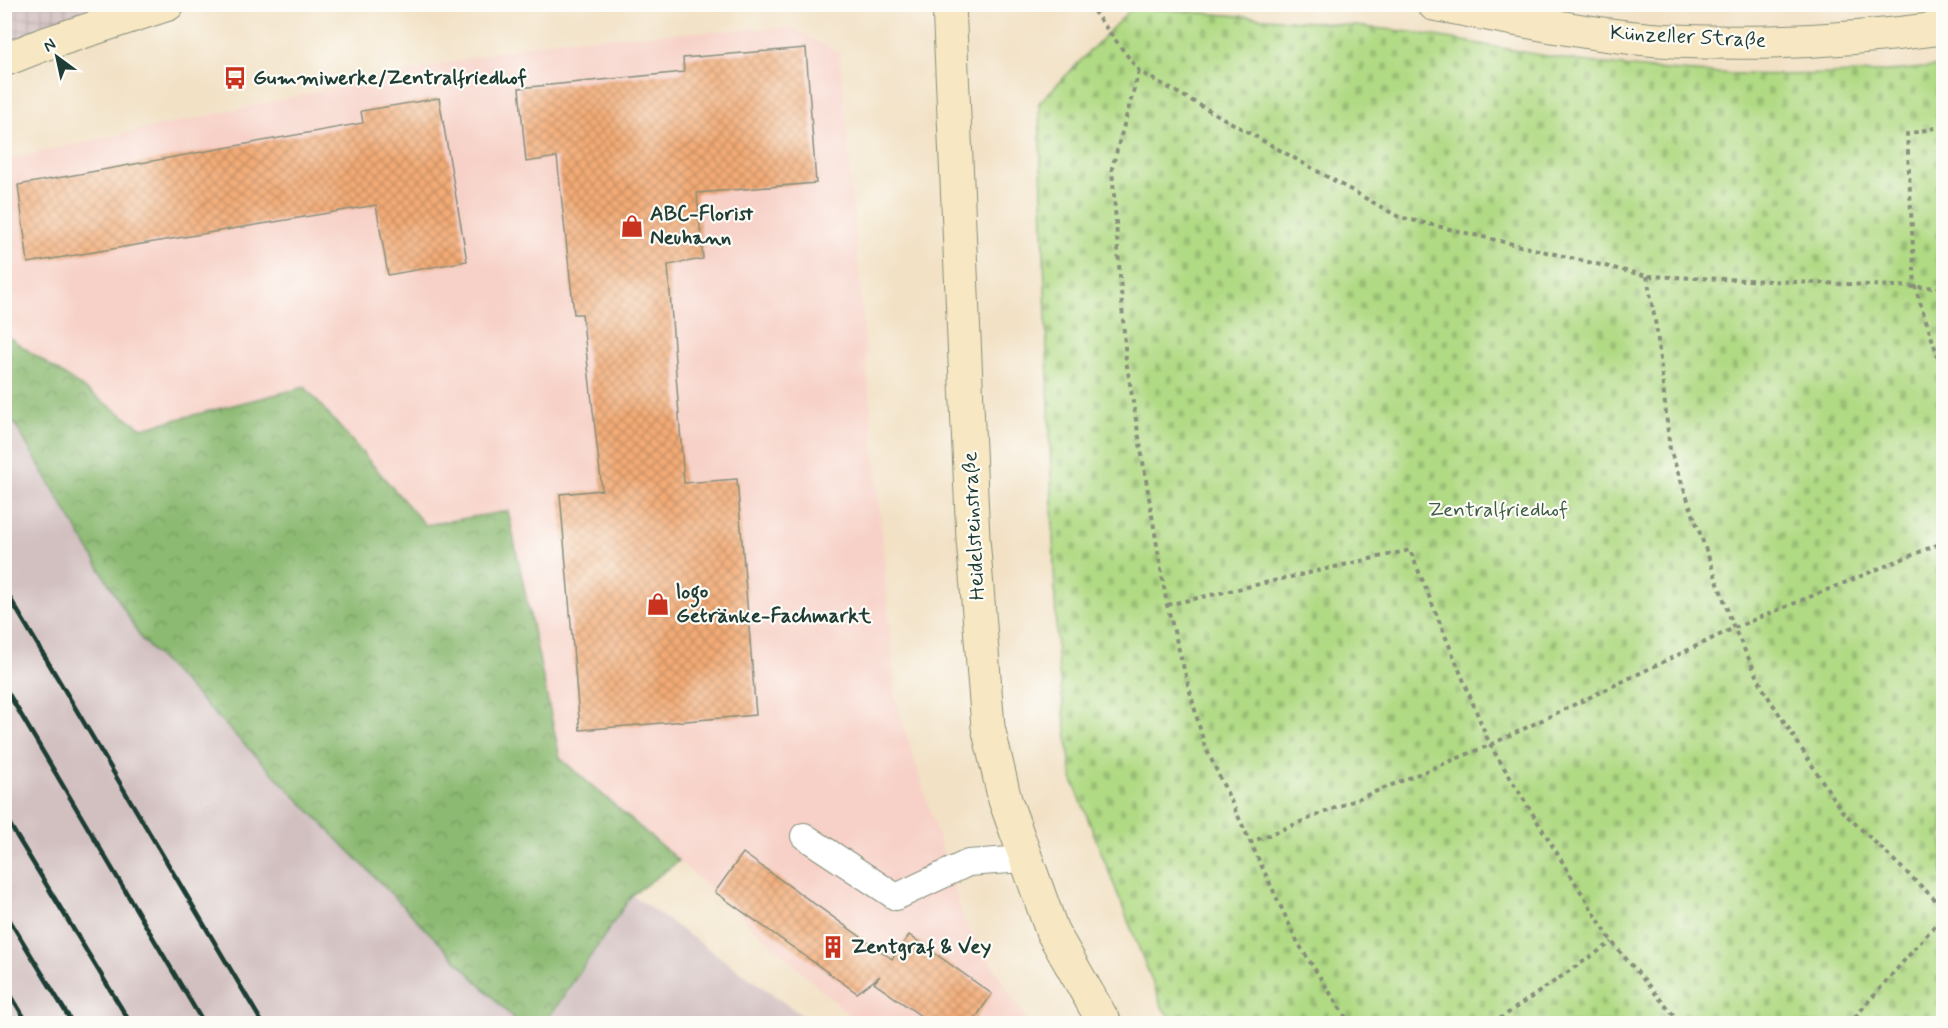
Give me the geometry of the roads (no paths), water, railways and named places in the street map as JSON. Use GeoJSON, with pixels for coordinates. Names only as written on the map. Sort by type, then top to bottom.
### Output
{"type":"FeatureCollection","features":[{"type":"Feature","properties":{"kind":"main road"},"geometry":{"type":"LineString","coordinates":[[4,60],[42,45],[168,4]]}},
{"type":"Feature","properties":{"kind":"main road","name":"Heidelsteinstraße"},"geometry":{"type":"LineString","coordinates":[[949,4],[973,538],[988,727],[1005,800],[1052,930],[1105,1023]]}},
{"type":"Feature","properties":{"kind":"main road","name":"Künzeller Straße"},"geometry":{"type":"LineString","coordinates":[[1434,4],[1488,9],[1586,30],[1672,40],[1833,41],[1944,28]]}},
{"type":"Feature","properties":{"kind":"lane"},"geometry":{"type":"LineString","coordinates":[[804,836],[896,897],[968,863],[1025,859]]}},
{"type":"Feature","properties":{"kind":"railway"},"geometry":{"type":"LineString","coordinates":[[4,588],[263,1024]]}},
{"type":"Feature","properties":{"kind":"railway"},"geometry":{"type":"LineString","coordinates":[[4,686],[204,1024]]}},
{"type":"Feature","properties":{"kind":"railway"},"geometry":{"type":"LineString","coordinates":[[4,815],[131,1024]]}},
{"type":"Feature","properties":{"kind":"railway"},"geometry":{"type":"LineString","coordinates":[[4,911],[73,1024]]}},
{"type":"Feature","properties":{"kind":"railway"},"geometry":{"type":"LineString","coordinates":[[4,984],[28,1024]]}},
{"type":"Feature","properties":{"kind":"place","name":"Gummiwerke/Zentralfriedhof"},"geometry":{"type":"Point","coordinates":[235,78]}},
{"type":"Feature","properties":{"kind":"place","name":"ABC-Florist Neuhann"},"geometry":{"type":"Point","coordinates":[632,226]}},
{"type":"Feature","properties":{"kind":"place","name":"logo Getränke-Fachmarkt"},"geometry":{"type":"Point","coordinates":[658,604]}},
{"type":"Feature","properties":{"kind":"place","name":"Zentgraf & Vey"},"geometry":{"type":"Point","coordinates":[833,947]}},
{"type":"Feature","properties":{"kind":"park label","name":"Zentralfriedhof"},"geometry":{"type":"Point","coordinates":[1498,510]}}]}
